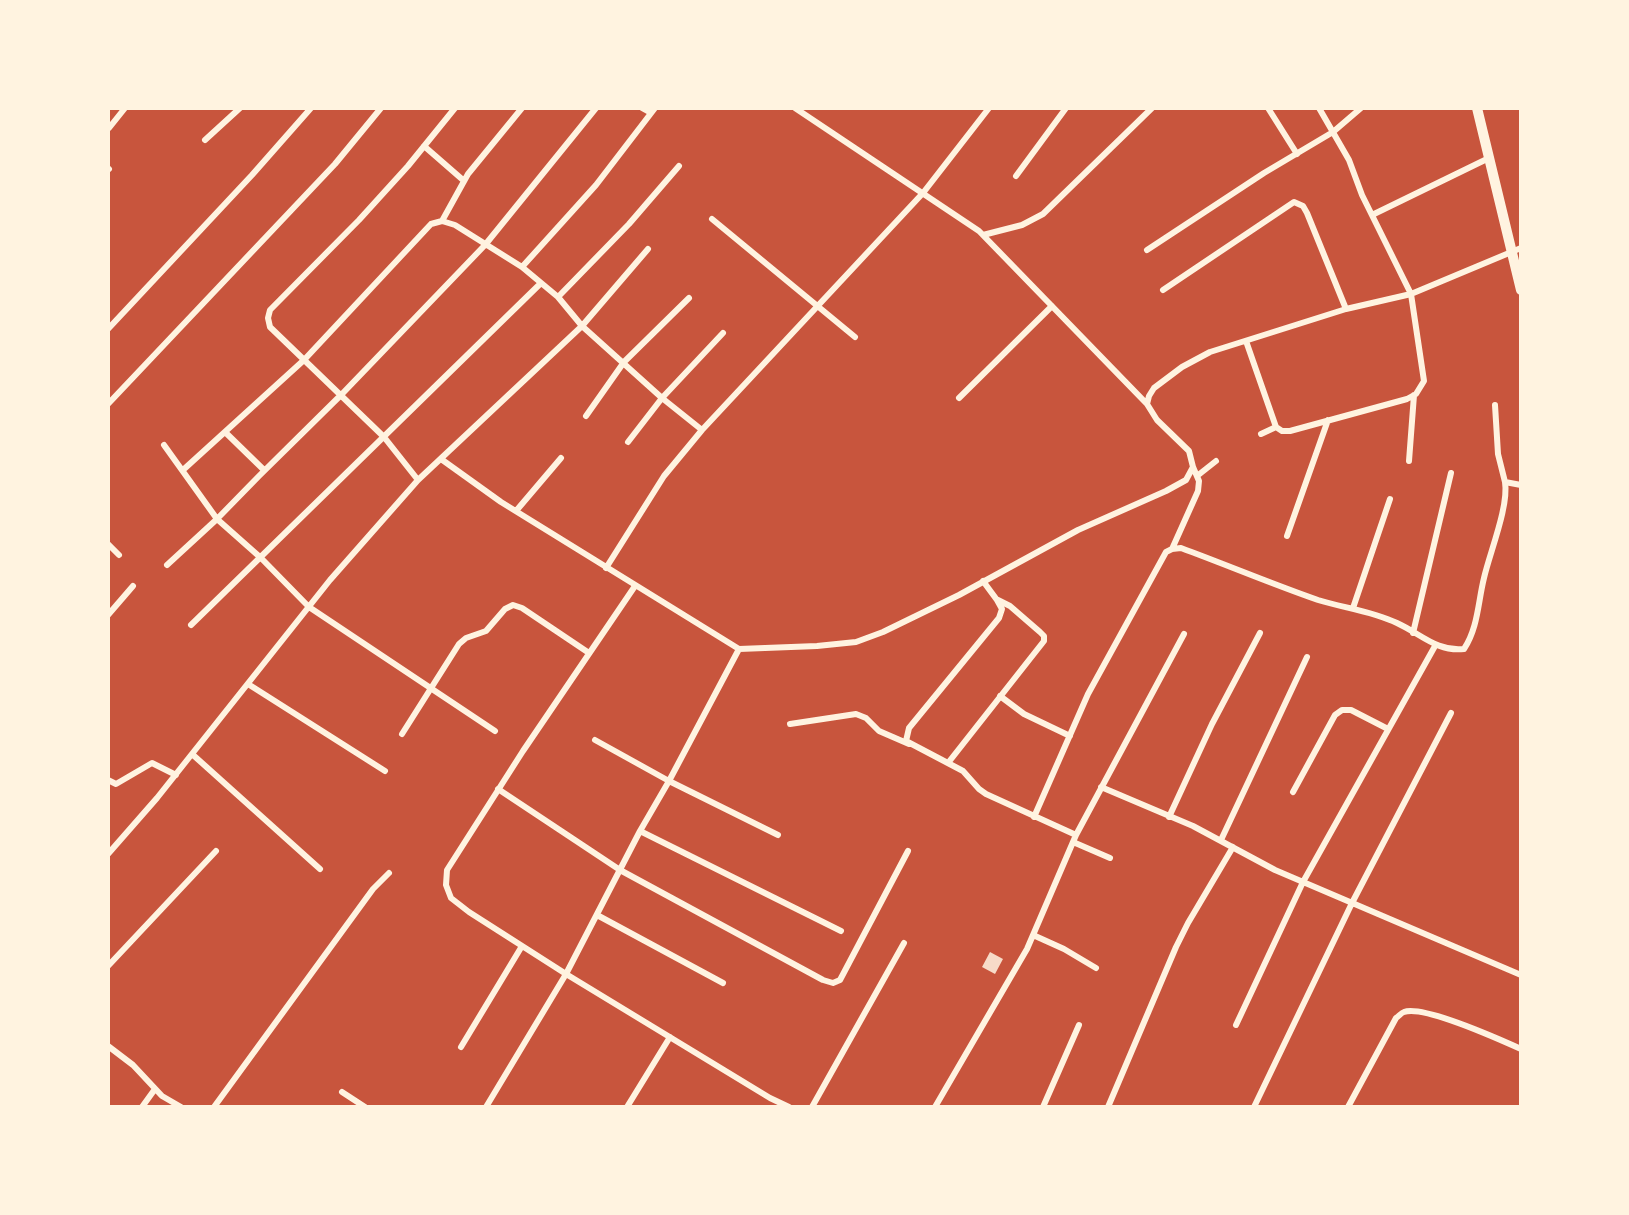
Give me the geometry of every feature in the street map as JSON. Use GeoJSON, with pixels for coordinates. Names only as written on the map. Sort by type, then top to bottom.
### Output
{"type":"FeatureCollection","features":[{"type":"Feature","properties":{"kind":"street"},"geometry":{"type":"LineString","coordinates":[[109,128],[125,108]]}},
{"type":"Feature","properties":{"kind":"street"},"geometry":{"type":"LineString","coordinates":[[205,141],[240,108]]}},
{"type":"Feature","properties":{"kind":"street"},"geometry":{"type":"LineString","coordinates":[[108,329],[252,175],[311,108]]}},
{"type":"Feature","properties":{"kind":"street"},"geometry":{"type":"LineString","coordinates":[[108,404],[335,164],[381,108]]}},
{"type":"Feature","properties":{"kind":"street"},"geometry":{"type":"LineString","coordinates":[[418,480],[384,437],[270,327],[268,318],[270,310],[359,220],[455,108]]}},
{"type":"Feature","properties":{"kind":"street"},"geometry":{"type":"LineString","coordinates":[[442,220],[463,180],[522,108]]}},
{"type":"Feature","properties":{"kind":"street"},"geometry":{"type":"LineString","coordinates":[[167,565],[217,519],[342,394],[485,244],[596,108]]}},
{"type":"Feature","properties":{"kind":"street"},"geometry":{"type":"LineString","coordinates":[[522,267],[596,185],[653,111],[642,108]]}},
{"type":"Feature","properties":{"kind":"street"},"geometry":{"type":"LineString","coordinates":[[795,108],[983,235],[1147,404],[1157,420],[1189,451],[1197,476],[1198,491],[1172,549]]}},
{"type":"Feature","properties":{"kind":"street"},"geometry":{"type":"LineString","coordinates":[[606,568],[664,476],[702,430],[923,193],[989,108]]}},
{"type":"Feature","properties":{"kind":"street"},"geometry":{"type":"LineString","coordinates":[[1016,176],[1066,108]]}},
{"type":"Feature","properties":{"kind":"street"},"geometry":{"type":"LineString","coordinates":[[983,235],[1022,225],[1043,214],[1152,108]]}},
{"type":"Feature","properties":{"kind":"street"},"geometry":{"type":"LineString","coordinates":[[1268,108],[1297,154]]}},
{"type":"Feature","properties":{"kind":"street"},"geometry":{"type":"LineString","coordinates":[[1246,341],[1276,427],[1282,431],[1290,431],[1414,396],[1420,390],[1424,375],[1411,294],[1372,214],[1349,160],[1319,108]]}},
{"type":"Feature","properties":{"kind":"street"},"geometry":{"type":"LineString","coordinates":[[1147,250],[1333,132],[1361,108]]}},
{"type":"Feature","properties":{"kind":"street"},"geometry":{"type":"LineString","coordinates":[[1477,108],[1516,249],[1521,290]]}},
{"type":"Feature","properties":{"kind":"street"},"geometry":{"type":"LineString","coordinates":[[424,146],[463,180]]}},
{"type":"Feature","properties":{"kind":"street"},"geometry":{"type":"LineString","coordinates":[[1372,214],[1489,158]]}},
{"type":"Feature","properties":{"kind":"street"},"geometry":{"type":"LineString","coordinates":[[558,297],[630,224],[679,166]]}},
{"type":"Feature","properties":{"kind":"street"},"geometry":{"type":"LineString","coordinates":[[1163,290],[1294,202],[1299,203],[1307,213],[1346,309]]}},
{"type":"Feature","properties":{"kind":"street"},"geometry":{"type":"LineString","coordinates":[[712,219],[855,337]]}},
{"type":"Feature","properties":{"kind":"street"},"geometry":{"type":"LineString","coordinates":[[183,470],[304,360],[431,224],[442,220],[455,225],[522,267],[558,297],[582,326],[662,398],[702,430]]}},
{"type":"Feature","properties":{"kind":"street"},"geometry":{"type":"LineString","coordinates":[[108,854],[176,775],[309,607],[418,480],[582,326],[648,249]]}},
{"type":"Feature","properties":{"kind":"street"},"geometry":{"type":"LineString","coordinates":[[1147,404],[1154,388],[1182,367],[1210,352],[1346,309],[1411,294],[1516,249]]}},
{"type":"Feature","properties":{"kind":"street"},"geometry":{"type":"LineString","coordinates":[[191,625],[540,284]]}},
{"type":"Feature","properties":{"kind":"street"},"geometry":{"type":"LineString","coordinates":[[586,416],[624,362],[689,298]]}},
{"type":"Feature","properties":{"kind":"street"},"geometry":{"type":"LineString","coordinates":[[959,398],[1052,306]]}},
{"type":"Feature","properties":{"kind":"street"},"geometry":{"type":"LineString","coordinates":[[628,442],[662,398],[723,333]]}},
{"type":"Feature","properties":{"kind":"street"},"geometry":{"type":"LineString","coordinates":[[1409,461],[1414,396]]}},
{"type":"Feature","properties":{"kind":"street"},"geometry":{"type":"LineString","coordinates":[[1034,817],[1088,694],[1166,552],[1172,549],[1181,548],[1285,588],[1398,623],[1435,646],[1452,650],[1464,649],[1470,639],[1506,496],[1498,454],[1495,405]]}},
{"type":"Feature","properties":{"kind":"street"},"geometry":{"type":"LineString","coordinates":[[1287,536],[1328,420]]}},
{"type":"Feature","properties":{"kind":"street"},"geometry":{"type":"LineString","coordinates":[[1261,434],[1276,427]]}},
{"type":"Feature","properties":{"kind":"street"},"geometry":{"type":"LineString","coordinates":[[225,432],[264,470]]}},
{"type":"Feature","properties":{"kind":"street"},"geometry":{"type":"LineString","coordinates":[[164,446],[217,519],[261,558],[309,607],[495,731]]}},
{"type":"Feature","properties":{"kind":"street"},"geometry":{"type":"LineString","coordinates":[[516,511],[561,458]]}},
{"type":"Feature","properties":{"kind":"street"},"geometry":{"type":"LineString","coordinates":[[441,459],[472,483],[516,511],[739,648],[817,646],[856,642],[884,632],[1078,530],[1166,491],[1186,480],[1193,467]]}},
{"type":"Feature","properties":{"kind":"street"},"geometry":{"type":"LineString","coordinates":[[1197,476],[1216,461]]}},
{"type":"Feature","properties":{"kind":"street"},"geometry":{"type":"LineString","coordinates":[[1413,633],[1451,473]]}},
{"type":"Feature","properties":{"kind":"street"},"geometry":{"type":"LineString","coordinates":[[1505,482],[1521,485]]}},
{"type":"Feature","properties":{"kind":"street"},"geometry":{"type":"LineString","coordinates":[[1353,608],[1390,500]]}},
{"type":"Feature","properties":{"kind":"street"},"geometry":{"type":"LineString","coordinates":[[108,544],[119,555]]}},
{"type":"Feature","properties":{"kind":"street"},"geometry":{"type":"LineString","coordinates":[[910,744],[906,741],[909,728],[999,618],[1002,609],[982,581]]}},
{"type":"Feature","properties":{"kind":"street"},"geometry":{"type":"LineString","coordinates":[[108,615],[134,586]]}},
{"type":"Feature","properties":{"kind":"street"},"geometry":{"type":"LineString","coordinates":[[635,586],[498,789],[447,870],[446,885],[451,898],[469,912],[566,974],[770,1098],[789,1107]]}},
{"type":"Feature","properties":{"kind":"street"},"geometry":{"type":"LineString","coordinates":[[948,763],[1045,639],[1010,606],[997,600]]}},
{"type":"Feature","properties":{"kind":"street"},"geometry":{"type":"LineString","coordinates":[[402,734],[459,644],[466,638],[486,631],[505,609],[513,605],[522,608],[589,653]]}},
{"type":"Feature","properties":{"kind":"street"},"geometry":{"type":"LineString","coordinates":[[935,1107],[1001,995],[1033,935],[1076,835],[1184,633]]}},
{"type":"Feature","properties":{"kind":"street"},"geometry":{"type":"LineString","coordinates":[[1169,817],[1212,724],[1260,633]]}},
{"type":"Feature","properties":{"kind":"street"},"geometry":{"type":"LineString","coordinates":[[1236,1025],[1303,882],[1435,646]]}},
{"type":"Feature","properties":{"kind":"street"},"geometry":{"type":"LineString","coordinates":[[486,1107],[566,974],[739,648]]}},
{"type":"Feature","properties":{"kind":"street"},"geometry":{"type":"LineString","coordinates":[[1221,840],[1307,657]]}},
{"type":"Feature","properties":{"kind":"street"},"geometry":{"type":"LineString","coordinates":[[248,684],[385,771]]}},
{"type":"Feature","properties":{"kind":"street"},"geometry":{"type":"LineString","coordinates":[[1000,696],[1024,714],[1070,736]]}},
{"type":"Feature","properties":{"kind":"street"},"geometry":{"type":"LineString","coordinates":[[1293,792],[1335,715],[1342,710],[1351,710],[1388,729]]}},
{"type":"Feature","properties":{"kind":"street"},"geometry":{"type":"LineString","coordinates":[[1254,1107],[1352,903],[1451,713]]}},
{"type":"Feature","properties":{"kind":"street"},"geometry":{"type":"LineString","coordinates":[[790,724],[856,714],[866,718],[879,731],[910,744],[970,776],[979,789],[986,794],[1076,835]]}},
{"type":"Feature","properties":{"kind":"street"},"geometry":{"type":"LineString","coordinates":[[595,740],[669,781],[778,835]]}},
{"type":"Feature","properties":{"kind":"street"},"geometry":{"type":"LineString","coordinates":[[192,754],[320,869]]}},
{"type":"Feature","properties":{"kind":"street"},"geometry":{"type":"LineString","coordinates":[[108,780],[116,784],[122,782],[152,763],[176,775]]}},
{"type":"Feature","properties":{"kind":"street"},"geometry":{"type":"LineString","coordinates":[[1101,787],[1221,840],[1275,870],[1521,975]]}},
{"type":"Feature","properties":{"kind":"street"},"geometry":{"type":"LineString","coordinates":[[498,789],[620,870],[823,980],[833,983],[840,980],[908,850]]}},
{"type":"Feature","properties":{"kind":"street"},"geometry":{"type":"LineString","coordinates":[[640,831],[841,931]]}},
{"type":"Feature","properties":{"kind":"street"},"geometry":{"type":"LineString","coordinates":[[1073,842],[1110,858]]}},
{"type":"Feature","properties":{"kind":"street"},"geometry":{"type":"LineString","coordinates":[[1108,1107],[1176,947],[1233,847]]}},
{"type":"Feature","properties":{"kind":"street"},"geometry":{"type":"LineString","coordinates":[[108,966],[216,851]]}},
{"type":"Feature","properties":{"kind":"street"},"geometry":{"type":"LineString","coordinates":[[214,1107],[373,889],[389,873]]}},
{"type":"Feature","properties":{"kind":"street"},"geometry":{"type":"LineString","coordinates":[[597,915],[723,983]]}},
{"type":"Feature","properties":{"kind":"street"},"geometry":{"type":"LineString","coordinates":[[1033,935],[1064,949],[1096,968]]}},
{"type":"Feature","properties":{"kind":"street"},"geometry":{"type":"LineString","coordinates":[[812,1107],[904,943]]}},
{"type":"Feature","properties":{"kind":"street"},"geometry":{"type":"LineString","coordinates":[[461,1047],[522,946]]}},
{"type":"Feature","properties":{"kind":"street"},"geometry":{"type":"LineString","coordinates":[[1348,1107],[1396,1018],[1404,1012],[1415,1011],[1426,1014],[1481,1032],[1521,1049]]}},
{"type":"Feature","properties":{"kind":"street"},"geometry":{"type":"LineString","coordinates":[[1043,1107],[1079,1025]]}},
{"type":"Feature","properties":{"kind":"street"},"geometry":{"type":"LineString","coordinates":[[627,1107],[670,1037]]}},
{"type":"Feature","properties":{"kind":"street"},"geometry":{"type":"LineString","coordinates":[[108,1046],[138,1070],[162,1096],[181,1107]]}},
{"type":"Feature","properties":{"kind":"street"},"geometry":{"type":"LineString","coordinates":[[142,1107],[155,1089]]}},
{"type":"Feature","properties":{"kind":"street"},"geometry":{"type":"LineString","coordinates":[[342,1092],[365,1107]]}},
{"type":"Feature","properties":{"kind":"building"},"geometry":{"type":"Polygon","coordinates":[[[990,952],[1003,959],[995,974],[982,967],[990,952]]]}}]}
